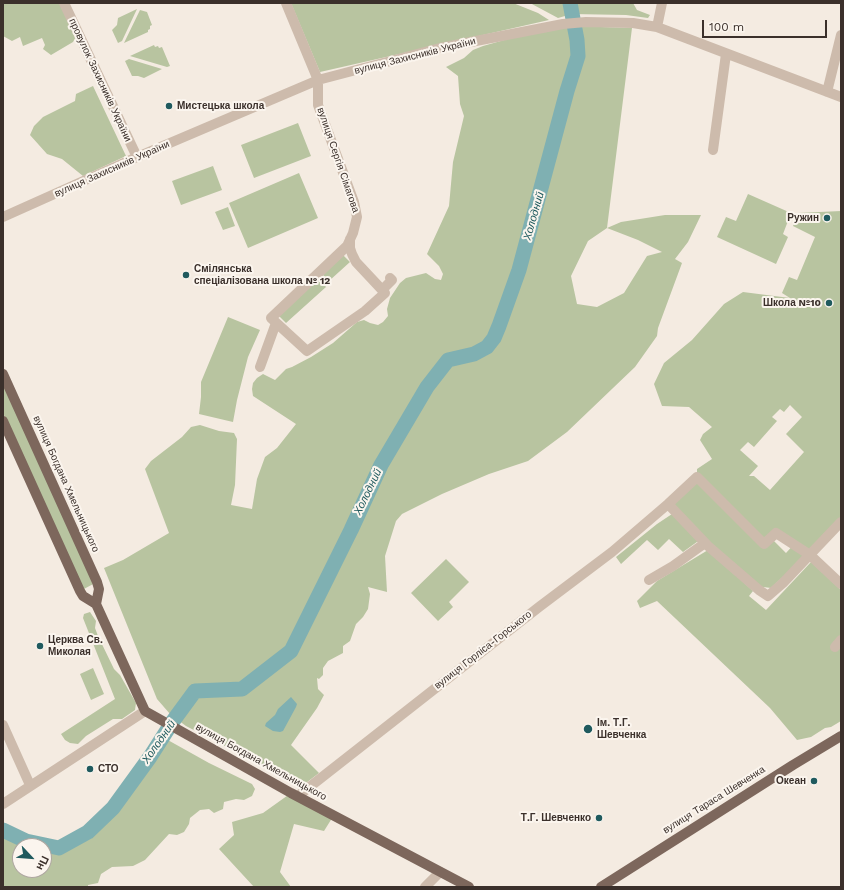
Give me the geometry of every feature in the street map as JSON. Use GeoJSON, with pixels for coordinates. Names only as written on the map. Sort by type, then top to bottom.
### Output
{"type":"FeatureCollection","features":[{"type":"Feature","properties":{"kind":"main road","name":"вулиця Богдана Хмельницького"},"geometry":{"type":"LineString","coordinates":[[3,374],[97,582],[99,589],[96,604]]}},
{"type":"Feature","properties":{"kind":"main road","name":"вулиця Богдана Хмельницького"},"geometry":{"type":"LineString","coordinates":[[3,421],[80,591],[84,596],[96,604],[145,711],[298,796],[469,887]]}},
{"type":"Feature","properties":{"kind":"main road","name":"вулиця Тараса Шевченка"},"geometry":{"type":"LineString","coordinates":[[601,887],[786,769],[841,736]]}},
{"type":"Feature","properties":{"kind":"street","name":"провулок Захисників України"},"geometry":{"type":"LineString","coordinates":[[64,3],[137,157]]}},
{"type":"Feature","properties":{"kind":"street","name":"вулиця Сергія Сімагова"},"geometry":{"type":"LineString","coordinates":[[275,319],[347,246],[357,217],[354,202],[318,105],[318,80],[286,3]]}},
{"type":"Feature","properties":{"kind":"street"},"geometry":{"type":"LineString","coordinates":[[657,28],[662,3]]}},
{"type":"Feature","properties":{"kind":"street","name":"вулиця Захисників України"},"geometry":{"type":"LineString","coordinates":[[3,217],[137,157],[318,80],[440,48],[563,24],[586,22],[633,23],[657,28],[841,97]]}},
{"type":"Feature","properties":{"kind":"street"},"geometry":{"type":"LineString","coordinates":[[827,92],[841,35]]}},
{"type":"Feature","properties":{"kind":"street"},"geometry":{"type":"LineString","coordinates":[[713,150],[726,54]]}},
{"type":"Feature","properties":{"kind":"street"},"geometry":{"type":"LineString","coordinates":[[260,367],[275,319],[307,351],[365,311],[385,293],[386,283],[356,262],[350,248],[350,239]]}},
{"type":"Feature","properties":{"kind":"street","name":"вулиця Горліса-Горського"},"geometry":{"type":"LineString","coordinates":[[298,796],[533,611],[612,552],[697,477],[764,544],[776,533],[810,555]]}},
{"type":"Feature","properties":{"kind":"street"},"geometry":{"type":"LineString","coordinates":[[668,504],[705,543],[759,590],[768,596],[783,583],[841,522]]}},
{"type":"Feature","properties":{"kind":"street"},"geometry":{"type":"LineString","coordinates":[[649,580],[673,566],[705,543]]}},
{"type":"Feature","properties":{"kind":"street"},"geometry":{"type":"LineString","coordinates":[[810,555],[841,584]]}},
{"type":"Feature","properties":{"kind":"street"},"geometry":{"type":"LineString","coordinates":[[3,804],[145,711]]}},
{"type":"Feature","properties":{"kind":"street"},"geometry":{"type":"LineString","coordinates":[[3,725],[30,785]]}},
{"type":"Feature","properties":{"kind":"street"},"geometry":{"type":"LineString","coordinates":[[425,887],[440,872]]}},
{"type":"Feature","properties":{"kind":"green space"},"geometry":{"type":"Polygon","coordinates":[[[3,3],[64,3],[78,33],[73,42],[51,55],[43,49],[45,45],[42,38],[23,46],[20,37],[12,41],[3,36],[3,3]]]}},
{"type":"Feature","properties":{"kind":"green space"},"geometry":{"type":"Polygon","coordinates":[[[291,3],[513,3],[538,13],[549,20],[320,72],[291,3]]]}},
{"type":"Feature","properties":{"kind":"green space"},"geometry":{"type":"Polygon","coordinates":[[[530,3],[633,3],[637,10],[650,15],[648,18],[626,15],[572,14],[558,18],[530,3]]]}},
{"type":"Feature","properties":{"kind":"green space"},"geometry":{"type":"Polygon","coordinates":[[[137,9],[122,41],[118,43],[112,30],[117,25],[118,18],[137,9]]]}},
{"type":"Feature","properties":{"kind":"green space"},"geometry":{"type":"Polygon","coordinates":[[[140,10],[147,12],[152,25],[150,26],[148,32],[124,43],[140,10]]]}},
{"type":"Feature","properties":{"kind":"green space"},"geometry":{"type":"Polygon","coordinates":[[[570,26],[632,28],[607,228],[621,222],[665,215],[701,215],[688,242],[675,259],[682,263],[658,328],[657,336],[635,367],[567,432],[528,461],[489,474],[442,494],[402,514],[396,521],[385,556],[387,592],[368,587],[370,594],[368,609],[356,624],[350,641],[343,646],[343,653],[328,661],[323,668],[323,675],[319,679],[317,678],[318,689],[324,695],[317,708],[291,745],[319,773],[302,786],[186,726],[170,714],[157,699],[104,568],[123,560],[169,533],[145,469],[151,461],[182,437],[191,427],[200,425],[219,431],[234,433],[237,439],[235,485],[231,505],[252,509],[257,479],[265,457],[277,448],[296,424],[253,396],[253,383],[257,378],[263,374],[275,380],[286,369],[311,357],[333,343],[357,322],[364,320],[378,325],[383,322],[388,316],[387,309],[390,298],[400,283],[406,278],[426,273],[435,279],[441,280],[443,274],[439,266],[427,254],[449,206],[453,162],[464,116],[460,104],[458,76],[446,67],[464,58],[473,50],[522,35],[570,26]],[[607,228],[588,241],[571,276],[577,304],[597,307],[624,293],[647,256],[662,252],[638,240],[607,228]]]}},
{"type":"Feature","properties":{"kind":"green space"},"geometry":{"type":"Polygon","coordinates":[[[154,45],[155,47],[158,46],[159,48],[162,47],[170,66],[167,67],[130,56],[154,45]]]}},
{"type":"Feature","properties":{"kind":"green space"},"geometry":{"type":"Polygon","coordinates":[[[129,59],[162,69],[144,78],[132,76],[125,61],[129,59]]]}},
{"type":"Feature","properties":{"kind":"green space"},"geometry":{"type":"Polygon","coordinates":[[[93,86],[126,156],[83,176],[62,159],[47,154],[30,135],[34,126],[43,117],[75,101],[76,94],[93,86]]]}},
{"type":"Feature","properties":{"kind":"green space"},"geometry":{"type":"Polygon","coordinates":[[[298,123],[311,156],[254,178],[241,145],[298,123]]]}},
{"type":"Feature","properties":{"kind":"green space"},"geometry":{"type":"Polygon","coordinates":[[[213,166],[222,190],[181,205],[172,181],[213,166]]]}},
{"type":"Feature","properties":{"kind":"green space"},"geometry":{"type":"Polygon","coordinates":[[[299,173],[318,218],[248,248],[229,203],[299,173]]]}},
{"type":"Feature","properties":{"kind":"green space"},"geometry":{"type":"Polygon","coordinates":[[[748,194],[791,213],[783,234],[788,237],[776,264],[717,237],[726,217],[736,221],[748,194]]]}},
{"type":"Feature","properties":{"kind":"green space"},"geometry":{"type":"Polygon","coordinates":[[[228,207],[235,226],[223,230],[215,212],[228,207]]]}},
{"type":"Feature","properties":{"kind":"green space"},"geometry":{"type":"Polygon","coordinates":[[[841,211],[841,522],[771,588],[763,587],[759,590],[701,539],[683,552],[669,539],[658,550],[647,540],[621,564],[616,557],[657,524],[675,512],[668,504],[697,477],[697,469],[712,459],[700,440],[703,434],[712,427],[689,407],[662,406],[654,384],[664,363],[692,340],[724,304],[743,292],[790,298],[782,293],[789,277],[797,280],[815,237],[793,226],[798,213],[841,211]],[[790,405],[784,412],[780,409],[772,417],[777,421],[754,447],[748,442],[740,450],[758,466],[749,476],[754,476],[770,490],[804,452],[786,434],[802,417],[790,405]],[[771,538],[786,553],[796,542],[771,538]]]}},
{"type":"Feature","properties":{"kind":"green space"},"geometry":{"type":"Polygon","coordinates":[[[343,255],[350,262],[329,281],[322,274],[343,255]]]}},
{"type":"Feature","properties":{"kind":"green space"},"geometry":{"type":"Polygon","coordinates":[[[319,278],[326,287],[286,323],[278,315],[319,278]]]}},
{"type":"Feature","properties":{"kind":"green space"},"geometry":{"type":"Polygon","coordinates":[[[228,317],[260,330],[248,357],[233,422],[199,414],[201,382],[228,317]]]}},
{"type":"Feature","properties":{"kind":"green space"},"geometry":{"type":"Polygon","coordinates":[[[3,378],[97,582],[82,590],[3,413],[3,378]]]}},
{"type":"Feature","properties":{"kind":"green space"},"geometry":{"type":"Polygon","coordinates":[[[708,550],[753,591],[749,596],[766,610],[811,562],[841,590],[841,721],[831,727],[825,728],[811,737],[797,740],[770,708],[657,601],[640,608],[637,601],[657,581],[708,550]]]}},
{"type":"Feature","properties":{"kind":"green space"},"geometry":{"type":"Polygon","coordinates":[[[446,559],[469,582],[449,602],[453,607],[438,621],[411,593],[446,559]]]}},
{"type":"Feature","properties":{"kind":"green space"},"geometry":{"type":"Polygon","coordinates":[[[90,612],[96,621],[95,628],[98,636],[114,669],[120,675],[136,703],[135,710],[122,719],[113,719],[86,736],[78,744],[70,743],[65,740],[61,734],[115,699],[83,618],[84,614],[90,612]]]}},
{"type":"Feature","properties":{"kind":"green space"},"geometry":{"type":"Polygon","coordinates":[[[93,668],[104,694],[91,700],[80,674],[93,668]]]}},
{"type":"Feature","properties":{"kind":"green space"},"geometry":{"type":"Polygon","coordinates":[[[166,739],[209,763],[252,784],[255,789],[252,796],[244,800],[236,799],[224,802],[223,809],[214,813],[209,809],[200,810],[190,818],[189,824],[184,832],[177,835],[169,834],[145,860],[133,866],[112,867],[101,874],[98,883],[88,885],[88,887],[3,887],[3,834],[14,838],[12,838],[12,878],[52,878],[52,849],[60,850],[81,839],[121,806],[121,797],[160,742],[166,739]]]}},
{"type":"Feature","properties":{"kind":"green space"},"geometry":{"type":"Polygon","coordinates":[[[291,793],[334,815],[324,831],[294,824],[280,872],[291,887],[254,887],[219,849],[234,835],[232,822],[263,813],[291,793]]]}},
{"type":"Feature","properties":{"kind":"water"},"geometry":{"type":"Polygon","coordinates":[[[291,697],[297,704],[283,731],[273,731],[265,726],[266,723],[275,715],[278,709],[291,697]]]}},
{"type":"Feature","properties":{"kind":"waterway","name":"Холодний"},"geometry":{"type":"LineString","coordinates":[[3,830],[26,841],[59,848],[88,832],[113,808],[195,691],[242,689],[291,651],[351,530],[381,465],[427,387],[448,360],[474,354],[487,347],[494,338],[519,270],[567,91],[578,56],[577,40],[570,3]]}},
{"type":"Feature","properties":{"kind":"place","name":"Мистецька школа"},"geometry":{"type":"Point","coordinates":[169,106]}},
{"type":"Feature","properties":{"kind":"place","name":"Ружин"},"geometry":{"type":"Point","coordinates":[827,218]}},
{"type":"Feature","properties":{"kind":"place","name":"Смілянська спеціалізована школа № 12"},"geometry":{"type":"Point","coordinates":[186,275]}},
{"type":"Feature","properties":{"kind":"place","name":"Школа №10"},"geometry":{"type":"Point","coordinates":[829,303]}},
{"type":"Feature","properties":{"kind":"place","name":"Церква Св. Миколая"},"geometry":{"type":"Point","coordinates":[40,646]}},
{"type":"Feature","properties":{"kind":"place","name":"Ім. Т.Г. Шевченка"},"geometry":{"type":"Point","coordinates":[588,729]}},
{"type":"Feature","properties":{"kind":"place","name":"СТО"},"geometry":{"type":"Point","coordinates":[90,769]}},
{"type":"Feature","properties":{"kind":"place","name":"Океан"},"geometry":{"type":"Point","coordinates":[814,781]}},
{"type":"Feature","properties":{"kind":"place","name":"Т.Г. Шевченко"},"geometry":{"type":"Point","coordinates":[599,818]}}]}
